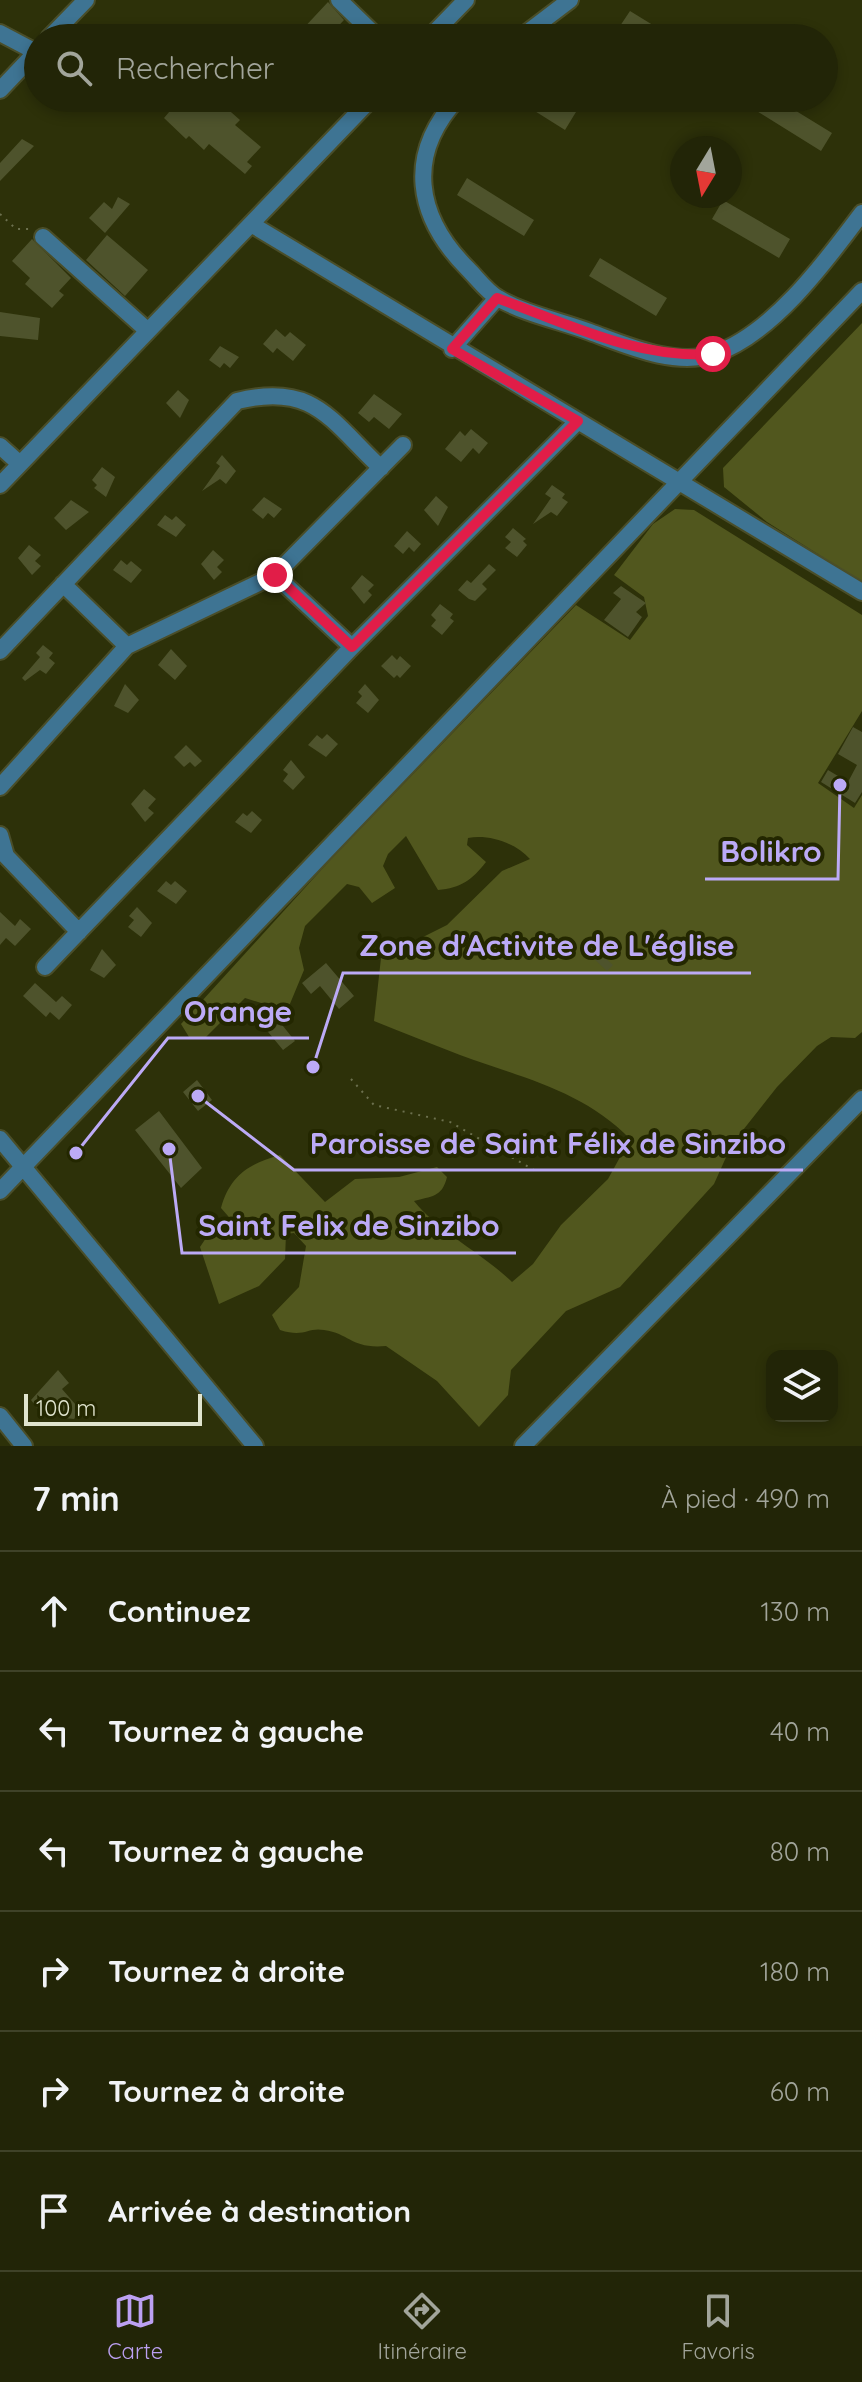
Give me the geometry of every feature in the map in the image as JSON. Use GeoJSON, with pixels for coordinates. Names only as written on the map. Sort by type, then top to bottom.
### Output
{"type":"FeatureCollection","features":[{"type":"Feature","properties":{"kind":"street"},"geometry":{"type":"LineString","coordinates":[[63,24],[86,0]]}},
{"type":"Feature","properties":{"kind":"street"},"geometry":{"type":"LineString","coordinates":[[339,0],[364,24]]}},
{"type":"Feature","properties":{"kind":"street"},"geometry":{"type":"LineString","coordinates":[[443,24],[466,0]]}},
{"type":"Feature","properties":{"kind":"street"},"geometry":{"type":"LineString","coordinates":[[538,24],[570,0]]}},
{"type":"Feature","properties":{"kind":"street"},"geometry":{"type":"LineString","coordinates":[[0,33],[24,45]]}},
{"type":"Feature","properties":{"kind":"street"},"geometry":{"type":"LineString","coordinates":[[0,90],[24,65]]}},
{"type":"Feature","properties":{"kind":"street"},"geometry":{"type":"LineString","coordinates":[[0,485],[359,112]]}},
{"type":"Feature","properties":{"kind":"street"},"geometry":{"type":"LineString","coordinates":[[448,112],[434,132],[424,158],[427,214],[443,241],[497,298],[643,351],[684,356],[713,354],[773,316],[828,257],[862,213]]}},
{"type":"Feature","properties":{"kind":"street"},"geometry":{"type":"LineString","coordinates":[[251,224],[452,349],[862,592]]}},
{"type":"Feature","properties":{"kind":"street"},"geometry":{"type":"LineString","coordinates":[[43,237],[148,331]]}},
{"type":"Feature","properties":{"kind":"street"},"geometry":{"type":"LineString","coordinates":[[0,1191],[681,484],[862,291]]}},
{"type":"Feature","properties":{"kind":"street"},"geometry":{"type":"LineString","coordinates":[[452,349],[497,298]]}},
{"type":"Feature","properties":{"kind":"street"},"geometry":{"type":"LineString","coordinates":[[0,651],[237,401],[269,393],[311,402],[381,468]]}},
{"type":"Feature","properties":{"kind":"street"},"geometry":{"type":"LineString","coordinates":[[45,967],[352,647],[578,421]]}},
{"type":"Feature","properties":{"kind":"street"},"geometry":{"type":"LineString","coordinates":[[0,787],[127,646],[275,575],[403,445]]}},
{"type":"Feature","properties":{"kind":"street"},"geometry":{"type":"LineString","coordinates":[[0,446],[20,464]]}},
{"type":"Feature","properties":{"kind":"street"},"geometry":{"type":"LineString","coordinates":[[275,575],[352,647]]}},
{"type":"Feature","properties":{"kind":"street"},"geometry":{"type":"LineString","coordinates":[[63,584],[127,646]]}},
{"type":"Feature","properties":{"kind":"street"},"geometry":{"type":"LineString","coordinates":[[0,835],[6,856],[79,932]]}},
{"type":"Feature","properties":{"kind":"street"},"geometry":{"type":"LineString","coordinates":[[523,1446],[862,1099]]}},
{"type":"Feature","properties":{"kind":"street"},"geometry":{"type":"LineString","coordinates":[[0,1139],[255,1446]]}},
{"type":"Feature","properties":{"kind":"street"},"geometry":{"type":"LineString","coordinates":[[0,1416],[24,1446]]}},
{"type":"Feature","properties":{"kind":"path"},"geometry":{"type":"LineString","coordinates":[[0,214],[16,229],[33,229],[43,237]]}},
{"type":"Feature","properties":{"kind":"path"},"geometry":{"type":"LineString","coordinates":[[351,1079],[374,1105],[450,1122],[539,1173]]}},
{"type":"Feature","properties":{"kind":"green space"},"geometry":{"type":"Polygon","coordinates":[[[862,323],[862,582],[767,522],[724,487],[723,468],[862,323]]]}},
{"type":"Feature","properties":{"kind":"green space"},"geometry":{"type":"Polygon","coordinates":[[[675,509],[694,510],[862,615],[862,711],[818,783],[854,808],[862,795],[862,1032],[855,1038],[831,1037],[817,1046],[777,1087],[732,1144],[714,1184],[620,1287],[566,1311],[511,1370],[508,1395],[479,1427],[437,1381],[386,1346],[365,1345],[324,1330],[295,1333],[280,1330],[272,1315],[299,1287],[306,1246],[294,1233],[286,1234],[285,1259],[259,1286],[219,1304],[200,1247],[208,1235],[223,1237],[235,1232],[235,1224],[221,1208],[235,1180],[250,1167],[280,1155],[325,1202],[355,1179],[399,1177],[437,1167],[447,1177],[442,1189],[435,1195],[414,1201],[436,1223],[512,1282],[533,1264],[561,1225],[608,1179],[630,1139],[592,1109],[550,1087],[374,1021],[381,958],[447,925],[502,871],[530,859],[502,841],[485,837],[468,838],[467,845],[486,862],[465,882],[438,890],[406,836],[388,854],[383,866],[395,888],[372,903],[359,887],[347,884],[305,926],[299,948],[304,970],[287,1011],[245,998],[204,1039],[189,1037],[181,1024],[332,858],[576,605],[630,640],[648,616],[644,597],[614,575],[653,524],[675,509]]]}},
{"type":"Feature","properties":{"kind":"building"},"geometry":{"type":"Polygon","coordinates":[[[328,2],[344,20],[340,24],[307,24],[328,2]]]}},
{"type":"Feature","properties":{"kind":"building"},"geometry":{"type":"Polygon","coordinates":[[[630,11],[651,24],[621,24],[630,11]]]}},
{"type":"Feature","properties":{"kind":"building"},"geometry":{"type":"Polygon","coordinates":[[[169,112],[231,112],[240,120],[235,125],[261,147],[247,162],[252,166],[245,174],[209,144],[204,150],[189,136],[186,139],[164,118],[169,112]]]}},
{"type":"Feature","properties":{"kind":"building"},"geometry":{"type":"Polygon","coordinates":[[[536,112],[576,112],[565,130],[536,112]]]}},
{"type":"Feature","properties":{"kind":"building"},"geometry":{"type":"Polygon","coordinates":[[[758,112],[798,112],[832,133],[821,151],[758,112]]]}},
{"type":"Feature","properties":{"kind":"building"},"geometry":{"type":"Polygon","coordinates":[[[22,139],[34,146],[0,181],[0,163],[22,139]]]}},
{"type":"Feature","properties":{"kind":"building"},"geometry":{"type":"Polygon","coordinates":[[[467,178],[534,220],[524,236],[457,195],[467,178]]]}},
{"type":"Feature","properties":{"kind":"building"},"geometry":{"type":"Polygon","coordinates":[[[118,197],[130,204],[105,233],[89,218],[104,202],[112,209],[118,197]]]}},
{"type":"Feature","properties":{"kind":"building"},"geometry":{"type":"Polygon","coordinates":[[[718,208],[737,208],[790,239],[779,258],[712,219],[718,208]]]}},
{"type":"Feature","properties":{"kind":"building"},"geometry":{"type":"Polygon","coordinates":[[[107,235],[148,270],[125,296],[86,260],[107,235]]]}},
{"type":"Feature","properties":{"kind":"building"},"geometry":{"type":"Polygon","coordinates":[[[32,239],[71,278],[59,291],[64,295],[52,308],[25,284],[30,278],[12,261],[32,239]]]}},
{"type":"Feature","properties":{"kind":"building"},"geometry":{"type":"Polygon","coordinates":[[[600,258],[667,298],[656,316],[589,276],[600,258]]]}},
{"type":"Feature","properties":{"kind":"building"},"geometry":{"type":"Polygon","coordinates":[[[0,312],[40,318],[38,340],[0,336],[0,312]]]}},
{"type":"Feature","properties":{"kind":"building"},"geometry":{"type":"Polygon","coordinates":[[[276,329],[285,337],[290,332],[306,345],[293,361],[277,348],[273,353],[263,344],[276,329]]]}},
{"type":"Feature","properties":{"kind":"building"},"geometry":{"type":"Polygon","coordinates":[[[220,346],[239,357],[230,368],[224,363],[220,368],[209,360],[220,346]]]}},
{"type":"Feature","properties":{"kind":"building"},"geometry":{"type":"Polygon","coordinates":[[[178,390],[189,400],[180,418],[166,403],[178,390]]]}},
{"type":"Feature","properties":{"kind":"building"},"geometry":{"type":"Polygon","coordinates":[[[374,394],[402,414],[389,429],[374,417],[369,422],[358,413],[374,394]]]}},
{"type":"Feature","properties":{"kind":"building"},"geometry":{"type":"Polygon","coordinates":[[[471,429],[488,443],[479,454],[473,448],[461,462],[445,449],[460,431],[465,436],[471,429]]]}},
{"type":"Feature","properties":{"kind":"building"},"geometry":{"type":"Polygon","coordinates":[[[222,455],[236,471],[226,484],[220,479],[202,491],[220,466],[216,463],[222,455]]]}},
{"type":"Feature","properties":{"kind":"building"},"geometry":{"type":"Polygon","coordinates":[[[102,467],[115,477],[106,497],[94,488],[97,485],[92,480],[102,467]]]}},
{"type":"Feature","properties":{"kind":"building"},"geometry":{"type":"Polygon","coordinates":[[[552,485],[565,494],[562,498],[568,502],[557,516],[551,512],[533,524],[551,498],[545,494],[552,485]]]}},
{"type":"Feature","properties":{"kind":"building"},"geometry":{"type":"Polygon","coordinates":[[[436,496],[448,507],[438,526],[424,510],[436,496]]]}},
{"type":"Feature","properties":{"kind":"building"},"geometry":{"type":"Polygon","coordinates":[[[264,497],[282,509],[274,518],[268,513],[263,519],[252,510],[264,497]]]}},
{"type":"Feature","properties":{"kind":"building"},"geometry":{"type":"Polygon","coordinates":[[[71,500],[89,512],[66,530],[54,518],[71,500]]]}},
{"type":"Feature","properties":{"kind":"building"},"geometry":{"type":"Polygon","coordinates":[[[165,515],[172,520],[176,516],[186,525],[176,537],[157,525],[165,515]]]}},
{"type":"Feature","properties":{"kind":"building"},"geometry":{"type":"Polygon","coordinates":[[[513,528],[526,539],[523,541],[527,545],[517,557],[505,548],[511,542],[505,537],[513,528]]]}},
{"type":"Feature","properties":{"kind":"building"},"geometry":{"type":"Polygon","coordinates":[[[407,531],[421,544],[414,552],[409,547],[403,554],[394,546],[407,531]]]}},
{"type":"Feature","properties":{"kind":"building"},"geometry":{"type":"Polygon","coordinates":[[[29,545],[41,555],[35,561],[41,566],[32,575],[18,558],[29,545]]]}},
{"type":"Feature","properties":{"kind":"building"},"geometry":{"type":"Polygon","coordinates":[[[213,550],[224,560],[217,567],[222,572],[214,580],[201,564],[213,550]]]}},
{"type":"Feature","properties":{"kind":"building"},"geometry":{"type":"Polygon","coordinates":[[[121,560],[127,565],[131,561],[142,570],[131,583],[113,570],[121,560]]]}},
{"type":"Feature","properties":{"kind":"building"},"geometry":{"type":"Polygon","coordinates":[[[489,564],[496,570],[482,584],[487,589],[475,601],[458,590],[467,580],[471,583],[489,564]]]}},
{"type":"Feature","properties":{"kind":"building"},"geometry":{"type":"Polygon","coordinates":[[[362,575],[374,585],[368,591],[372,595],[364,604],[351,588],[362,575]]]}},
{"type":"Feature","properties":{"kind":"building"},"geometry":{"type":"Polygon","coordinates":[[[621,586],[646,603],[636,612],[642,617],[628,637],[604,620],[621,599],[613,593],[621,586]]]}},
{"type":"Feature","properties":{"kind":"building"},"geometry":{"type":"Polygon","coordinates":[[[440,604],[453,614],[450,618],[454,621],[442,635],[431,626],[436,620],[431,615],[440,604]]]}},
{"type":"Feature","properties":{"kind":"building"},"geometry":{"type":"Polygon","coordinates":[[[43,645],[53,653],[49,658],[55,663],[46,674],[40,670],[25,681],[22,678],[40,657],[36,653],[43,645]]]}},
{"type":"Feature","properties":{"kind":"building"},"geometry":{"type":"Polygon","coordinates":[[[171,649],[187,666],[175,680],[158,665],[171,649]]]}},
{"type":"Feature","properties":{"kind":"building"},"geometry":{"type":"Polygon","coordinates":[[[392,655],[397,660],[400,656],[411,666],[400,678],[397,675],[394,678],[381,666],[392,655]]]}},
{"type":"Feature","properties":{"kind":"building"},"geometry":{"type":"Polygon","coordinates":[[[125,684],[139,700],[128,713],[114,706],[125,684]]]}},
{"type":"Feature","properties":{"kind":"building"},"geometry":{"type":"Polygon","coordinates":[[[365,684],[379,700],[368,713],[356,703],[362,696],[358,692],[365,684]]]}},
{"type":"Feature","properties":{"kind":"building"},"geometry":{"type":"Polygon","coordinates":[[[853,727],[862,732],[862,792],[855,803],[821,782],[828,770],[848,782],[857,765],[838,754],[853,727]]]}},
{"type":"Feature","properties":{"kind":"building"},"geometry":{"type":"Polygon","coordinates":[[[327,734],[338,744],[326,757],[308,745],[317,735],[322,739],[327,734]]]}},
{"type":"Feature","properties":{"kind":"building"},"geometry":{"type":"Polygon","coordinates":[[[186,745],[202,761],[195,767],[190,762],[184,767],[174,757],[186,745]]]}},
{"type":"Feature","properties":{"kind":"building"},"geometry":{"type":"Polygon","coordinates":[[[291,760],[305,777],[293,790],[283,781],[288,774],[283,770],[291,760]]]}},
{"type":"Feature","properties":{"kind":"building"},"geometry":{"type":"Polygon","coordinates":[[[144,789],[156,799],[148,808],[154,813],[145,822],[131,804],[144,789]]]}},
{"type":"Feature","properties":{"kind":"building"},"geometry":{"type":"Polygon","coordinates":[[[252,811],[262,820],[251,833],[235,822],[243,813],[247,816],[252,811]]]}},
{"type":"Feature","properties":{"kind":"building"},"geometry":{"type":"Polygon","coordinates":[[[166,881],[171,885],[175,881],[187,891],[176,904],[157,891],[166,881]]]}},
{"type":"Feature","properties":{"kind":"building"},"geometry":{"type":"Polygon","coordinates":[[[137,907],[152,923],[141,937],[128,927],[134,920],[129,916],[137,907]]]}},
{"type":"Feature","properties":{"kind":"building"},"geometry":{"type":"Polygon","coordinates":[[[0,912],[15,926],[20,919],[31,929],[15,946],[6,938],[0,945],[0,912]]]}},
{"type":"Feature","properties":{"kind":"building"},"geometry":{"type":"Polygon","coordinates":[[[586,940],[613,965],[607,971],[580,946],[586,940]]]}},
{"type":"Feature","properties":{"kind":"building"},"geometry":{"type":"Polygon","coordinates":[[[102,949],[116,965],[104,978],[90,970],[102,949]]]}},
{"type":"Feature","properties":{"kind":"building"},"geometry":{"type":"Polygon","coordinates":[[[326,963],[354,996],[339,1009],[320,986],[311,994],[302,983],[326,963]]]}},
{"type":"Feature","properties":{"kind":"building"},"geometry":{"type":"Polygon","coordinates":[[[35,983],[56,1002],[62,996],[72,1005],[59,1020],[50,1012],[46,1017],[23,996],[35,983]]]}},
{"type":"Feature","properties":{"kind":"building"},"geometry":{"type":"Polygon","coordinates":[[[271,1011],[295,1041],[283,1050],[259,1021],[271,1011]]]}},
{"type":"Feature","properties":{"kind":"building"},"geometry":{"type":"Polygon","coordinates":[[[197,1080],[212,1100],[198,1111],[183,1092],[197,1080]]]}},
{"type":"Feature","properties":{"kind":"building"},"geometry":{"type":"Polygon","coordinates":[[[159,1111],[202,1168],[181,1188],[135,1130],[159,1111]]]}},
{"type":"Feature","properties":{"kind":"building"},"geometry":{"type":"Polygon","coordinates":[[[58,1370],[69,1383],[62,1389],[82,1412],[74,1419],[65,1418],[49,1399],[38,1409],[31,1400],[58,1370]]]}},
{"type":"Feature","properties":{"kind":"place","name":"Bolikro"},"geometry":{"type":"Point","coordinates":[840,785]}},
{"type":"Feature","properties":{"kind":"place","name":"Zone d'Activite de L'église"},"geometry":{"type":"Point","coordinates":[313,1067]}},
{"type":"Feature","properties":{"kind":"place","name":"Paroisse de Saint Félix de Sinzibo"},"geometry":{"type":"Point","coordinates":[198,1096]}},
{"type":"Feature","properties":{"kind":"place","name":"Saint Felix de Sinzibo"},"geometry":{"type":"Point","coordinates":[169,1149]}},
{"type":"Feature","properties":{"kind":"place","name":"Orange"},"geometry":{"type":"Point","coordinates":[76,1153]}},
{"type":"Feature","properties":{"kind":"route"},"geometry":{"type":"LineString","coordinates":[[275,575],[352,647],[578,421],[452,349],[497,298],[643,351],[684,356],[713,354]]}}]}
